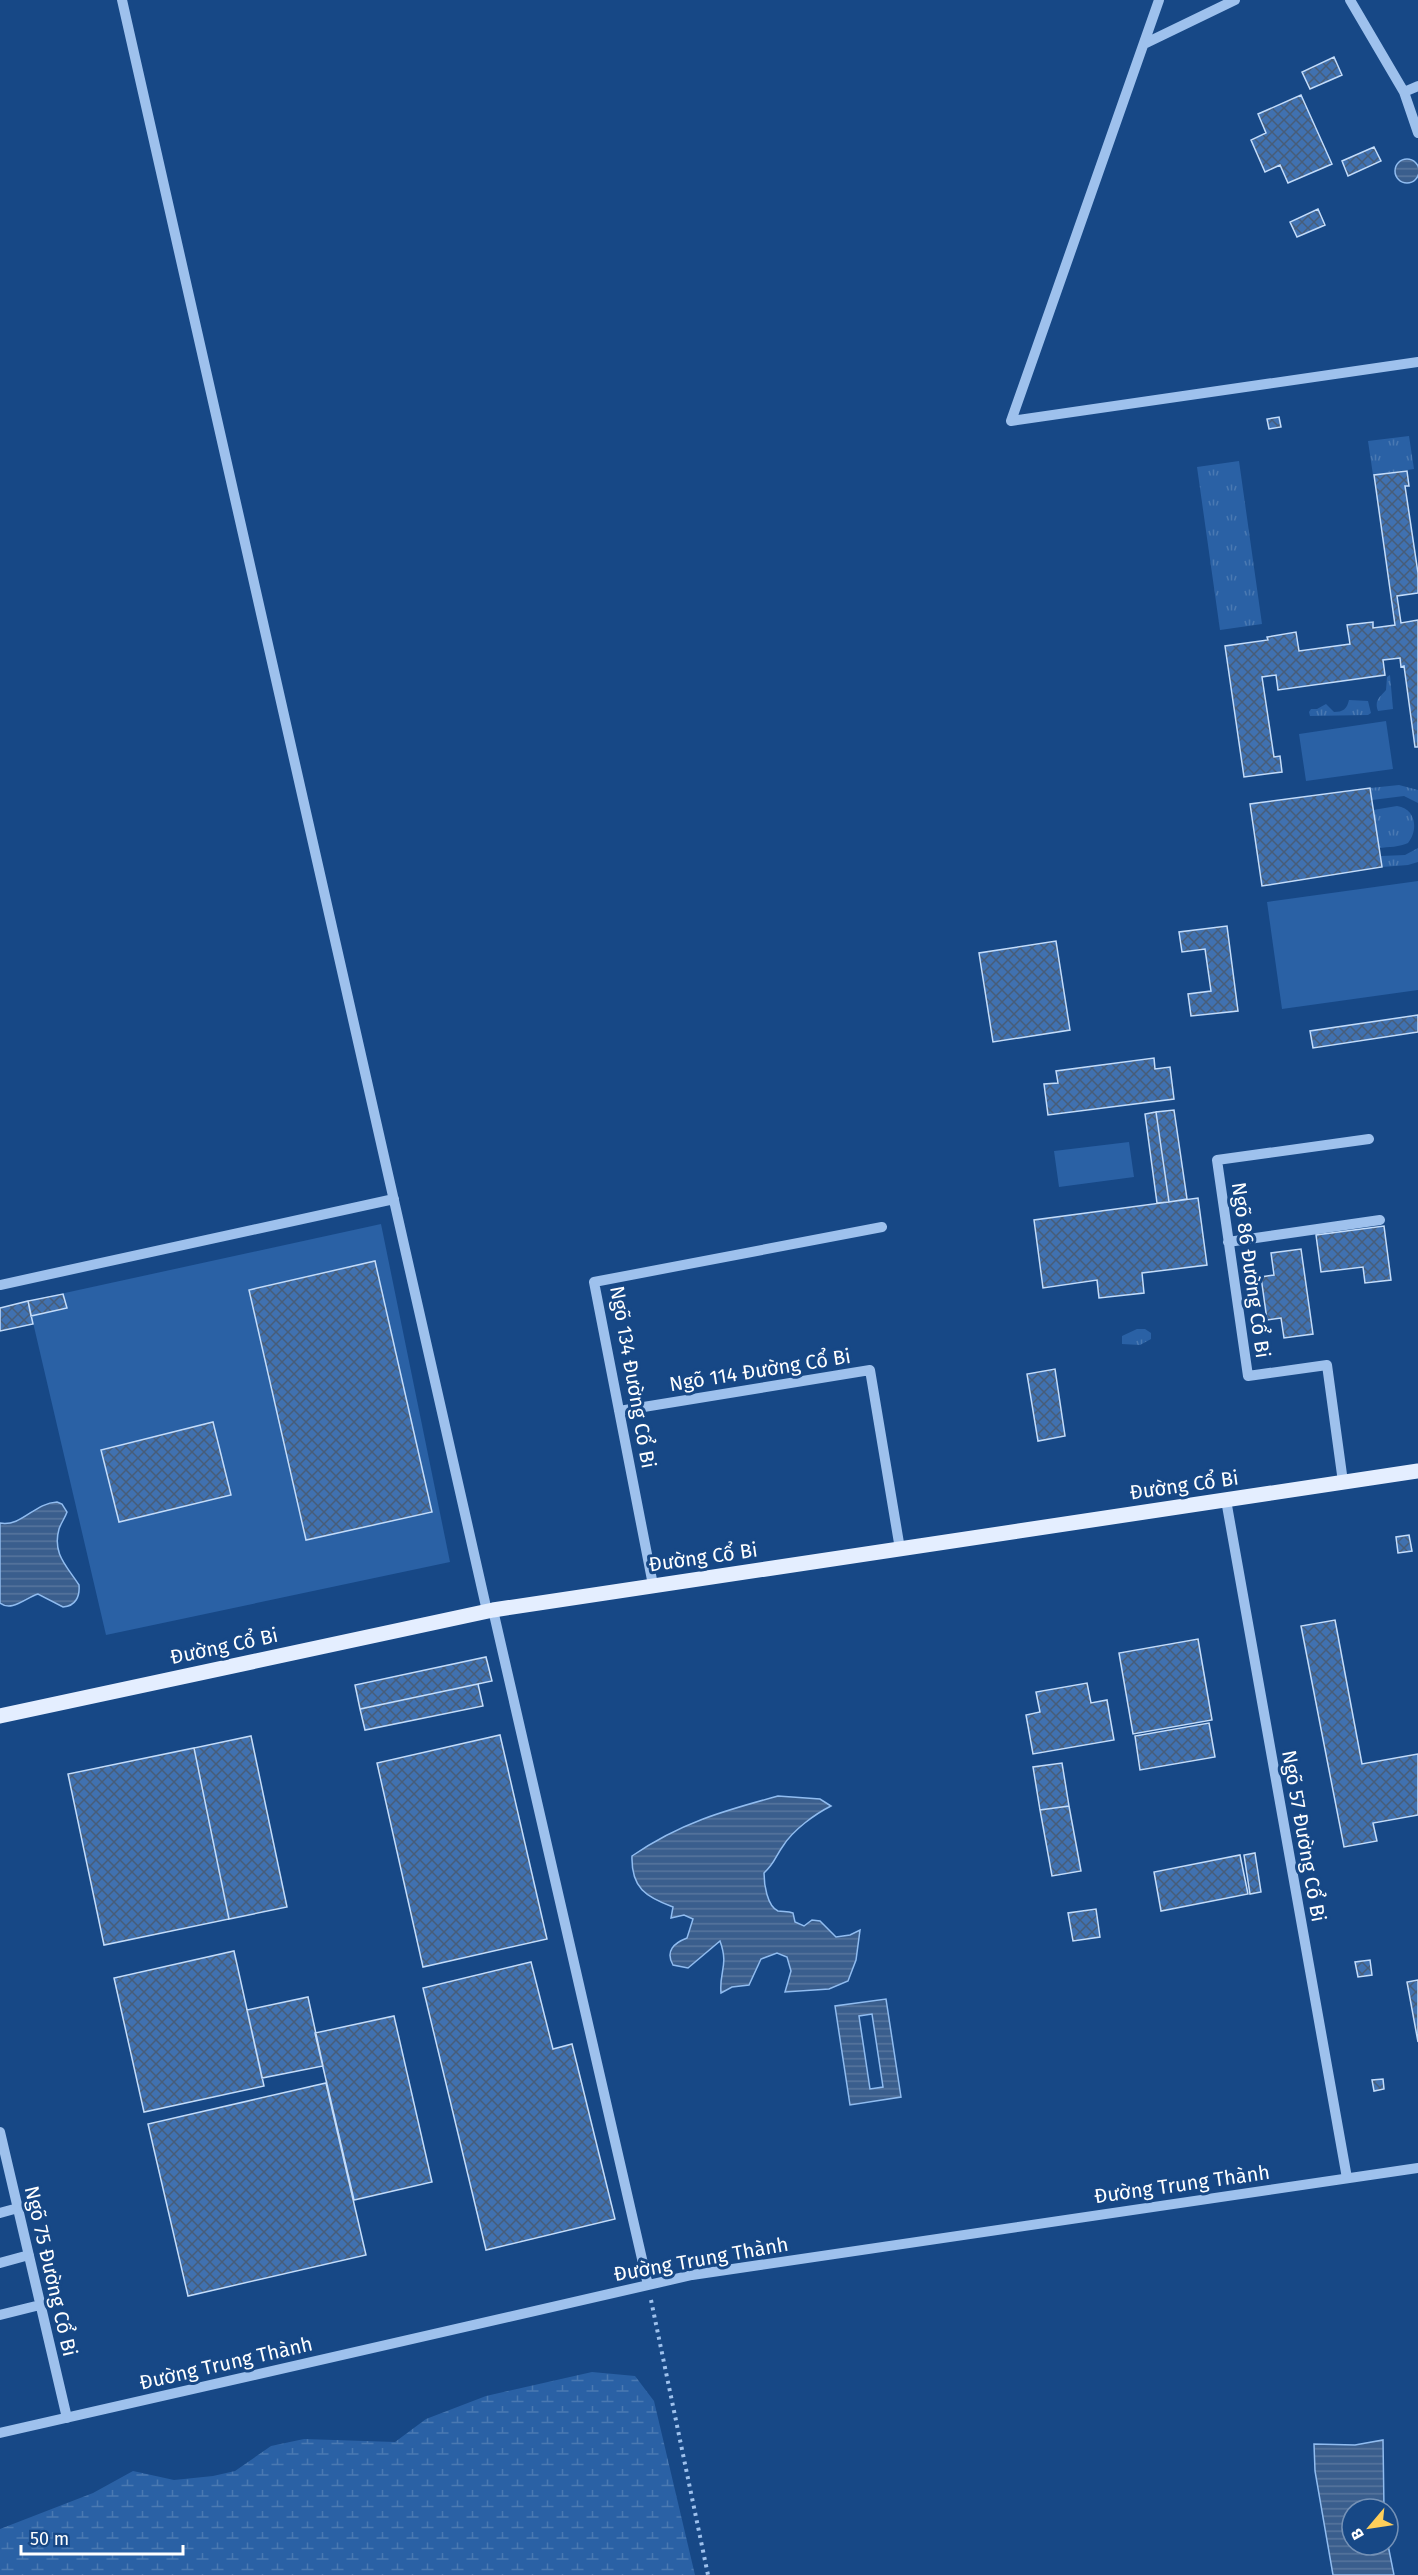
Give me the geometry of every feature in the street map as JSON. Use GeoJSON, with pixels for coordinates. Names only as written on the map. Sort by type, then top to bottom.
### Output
{"type":"FeatureCollection","features":[{"type":"Feature","properties":{"kind":"main road","name":"Đường Cổ Bi"},"geometry":{"type":"LineString","coordinates":[[2,1713],[490,1611],[1418,1471]]}},
{"type":"Feature","properties":{"kind":"street"},"geometry":{"type":"LineString","coordinates":[[122,0],[394,1199],[648,2285]]}},
{"type":"Feature","properties":{"kind":"street"},"geometry":{"type":"LineString","coordinates":[[1159,0],[1011,421],[1418,362]]}},
{"type":"Feature","properties":{"kind":"street"},"geometry":{"type":"LineString","coordinates":[[1144,44],[1235,0]]}},
{"type":"Feature","properties":{"kind":"street"},"geometry":{"type":"LineString","coordinates":[[1350,0],[1404,92],[1418,133]]}},
{"type":"Feature","properties":{"kind":"street"},"geometry":{"type":"LineString","coordinates":[[1404,92],[1418,86]]}},
{"type":"Feature","properties":{"kind":"street","name":"Ngõ 86 Đường Cổ Bi"},"geometry":{"type":"LineString","coordinates":[[1343,1482],[1327,1365],[1248,1376],[1217,1160],[1369,1139]]}},
{"type":"Feature","properties":{"kind":"street"},"geometry":{"type":"LineString","coordinates":[[0,1285],[394,1199]]}},
{"type":"Feature","properties":{"kind":"street"},"geometry":{"type":"LineString","coordinates":[[1228,1242],[1380,1221]]}},
{"type":"Feature","properties":{"kind":"street","name":"Ngõ 134 Đường Cổ Bi"},"geometry":{"type":"LineString","coordinates":[[653,1586],[594,1282],[882,1227]]}},
{"type":"Feature","properties":{"kind":"street","name":"Ngõ 114 Đường Cổ Bi"},"geometry":{"type":"LineString","coordinates":[[619,1411],[870,1370],[900,1548]]}},
{"type":"Feature","properties":{"kind":"street","name":"Ngõ 57 Đường Cổ Bi"},"geometry":{"type":"LineString","coordinates":[[1226,1500],[1347,2178]]}},
{"type":"Feature","properties":{"kind":"street","name":"Ngõ 75 Đường Cổ Bi"},"geometry":{"type":"LineString","coordinates":[[0,2132],[3,2156],[18,2208],[67,2418]]}},
{"type":"Feature","properties":{"kind":"street","name":"Đường Trung Thành"},"geometry":{"type":"LineString","coordinates":[[0,2433],[692,2276],[1418,2168]]}},
{"type":"Feature","properties":{"kind":"street"},"geometry":{"type":"LineString","coordinates":[[0,2213],[18,2208]]}},
{"type":"Feature","properties":{"kind":"street"},"geometry":{"type":"LineString","coordinates":[[0,2263],[29,2255]]}},
{"type":"Feature","properties":{"kind":"street"},"geometry":{"type":"LineString","coordinates":[[0,2315],[40,2305]]}},
{"type":"Feature","properties":{"kind":"path"},"geometry":{"type":"LineString","coordinates":[[648,2285],[708,2575]]}},
{"type":"Feature","properties":{"kind":"green space"},"geometry":{"type":"Polygon","coordinates":[[[1409,436],[1414,469],[1373,475],[1368,441],[1409,436]]]}},
{"type":"Feature","properties":{"kind":"green space"},"geometry":{"type":"Polygon","coordinates":[[[1239,461],[1262,624],[1220,630],[1197,467],[1239,461]]]}},
{"type":"Feature","properties":{"kind":"green space"},"geometry":{"type":"Polygon","coordinates":[[[1390,675],[1393,709],[1378,711],[1377,701],[1386,690],[1387,677],[1390,675]]]}},
{"type":"Feature","properties":{"kind":"green space"},"geometry":{"type":"Polygon","coordinates":[[[1349,700],[1368,701],[1371,713],[1368,715],[1310,716],[1311,709],[1317,709],[1326,704],[1334,712],[1342,711],[1349,700]]]}},
{"type":"Feature","properties":{"kind":"green space"},"geometry":{"type":"Polygon","coordinates":[[[1386,721],[1393,769],[1306,781],[1299,734],[1386,721]]]}},
{"type":"Feature","properties":{"kind":"green space"},"geometry":{"type":"Polygon","coordinates":[[[1399,785],[1418,790],[1418,803],[1404,796],[1372,800],[1370,788],[1399,785]]]}},
{"type":"Feature","properties":{"kind":"green space"},"geometry":{"type":"Polygon","coordinates":[[[1397,806],[1409,811],[1412,816],[1414,827],[1411,838],[1405,844],[1379,848],[1373,810],[1397,806]]]}},
{"type":"Feature","properties":{"kind":"green space"},"geometry":{"type":"Polygon","coordinates":[[[1418,848],[1418,862],[1382,867],[1381,856],[1405,855],[1418,848]]]}},
{"type":"Feature","properties":{"kind":"green space"},"geometry":{"type":"Polygon","coordinates":[[[1418,881],[1418,990],[1282,1009],[1267,902],[1418,881]]]}},
{"type":"Feature","properties":{"kind":"green space"},"geometry":{"type":"Polygon","coordinates":[[[1129,1142],[1134,1177],[1059,1187],[1054,1151],[1129,1142]]]}},
{"type":"Feature","properties":{"kind":"green space"},"geometry":{"type":"Polygon","coordinates":[[[381,1224],[450,1562],[106,1635],[28,1301],[381,1224]]]}},
{"type":"Feature","properties":{"kind":"green space"},"geometry":{"type":"Polygon","coordinates":[[[1137,1329],[1145,1329],[1151,1333],[1151,1339],[1140,1345],[1122,1344],[1122,1336],[1137,1329]]]}},
{"type":"Feature","properties":{"kind":"green space"},"geometry":{"type":"Polygon","coordinates":[[[592,2372],[635,2376],[654,2401],[695,2575],[0,2575],[0,2529],[93,2493],[133,2471],[174,2480],[213,2476],[235,2471],[271,2446],[304,2439],[395,2442],[426,2419],[486,2396],[592,2372]]]}},
{"type":"Feature","properties":{"kind":"shaded area"},"geometry":{"type":"Polygon","coordinates":[[[1407,159],[1416,162],[1419,171],[1416,180],[1407,183],[1398,180],[1395,171],[1398,162],[1407,159]]]}},
{"type":"Feature","properties":{"kind":"shaded area"},"geometry":{"type":"Polygon","coordinates":[[[57,1502],[62,1504],[67,1512],[59,1529],[57,1546],[62,1559],[79,1585],[76,1600],[71,1605],[63,1607],[38,1594],[14,1605],[0,1603],[0,1523],[15,1522],[41,1506],[57,1502]]]}},
{"type":"Feature","properties":{"kind":"shaded area"},"geometry":{"type":"Polygon","coordinates":[[[778,1796],[820,1799],[831,1806],[811,1818],[792,1834],[764,1873],[769,1900],[778,1911],[793,1913],[795,1922],[804,1926],[812,1920],[820,1921],[836,1937],[850,1935],[860,1930],[856,1960],[848,1981],[829,1989],[785,1992],[791,1971],[787,1957],[777,1953],[761,1959],[749,1985],[732,1987],[721,1993],[724,1957],[720,1941],[688,1968],[673,1965],[670,1952],[678,1942],[687,1938],[693,1919],[684,1915],[671,1918],[673,1907],[642,1890],[634,1876],[632,1856],[667,1835],[702,1819],[778,1796]]]}},
{"type":"Feature","properties":{"kind":"shaded area"},"geometry":{"type":"Polygon","coordinates":[[[886,1999],[901,2097],[850,2105],[835,2006],[886,1999]],[[872,2014],[859,2016],[870,2089],[883,2087],[872,2014]]]}},
{"type":"Feature","properties":{"kind":"shaded area"},"geometry":{"type":"Polygon","coordinates":[[[1383,2440],[1384,2497],[1340,2497],[1340,2557],[1390,2557],[1394,2575],[1333,2575],[1315,2471],[1314,2444],[1355,2445],[1383,2440]]]}},
{"type":"Feature","properties":{"kind":"building"},"geometry":{"type":"Polygon","coordinates":[[[1334,57],[1342,75],[1310,89],[1302,72],[1334,57]]]}},
{"type":"Feature","properties":{"kind":"building"},"geometry":{"type":"Polygon","coordinates":[[[1301,95],[1332,164],[1288,183],[1280,165],[1265,172],[1251,140],[1266,133],[1258,114],[1301,95]]]}},
{"type":"Feature","properties":{"kind":"building"},"geometry":{"type":"Polygon","coordinates":[[[1374,147],[1381,161],[1348,176],[1342,161],[1374,147]]]}},
{"type":"Feature","properties":{"kind":"building"},"geometry":{"type":"Polygon","coordinates":[[[1318,209],[1325,225],[1297,237],[1290,222],[1318,209]]]}},
{"type":"Feature","properties":{"kind":"building"},"geometry":{"type":"Polygon","coordinates":[[[1279,417],[1281,427],[1269,429],[1267,419],[1279,417]]]}},
{"type":"Feature","properties":{"kind":"building"},"geometry":{"type":"Polygon","coordinates":[[[1407,471],[1409,486],[1405,486],[1418,573],[1418,593],[1397,596],[1401,623],[1418,620],[1418,747],[1415,747],[1404,666],[1401,667],[1400,658],[1383,660],[1385,675],[1278,690],[1276,675],[1262,677],[1274,757],[1280,756],[1282,772],[1244,777],[1225,646],[1268,640],[1267,637],[1296,632],[1299,651],[1350,644],[1347,625],[1373,622],[1373,628],[1395,625],[1374,475],[1407,471]]]}},
{"type":"Feature","properties":{"kind":"building"},"geometry":{"type":"Polygon","coordinates":[[[1370,788],[1382,867],[1262,886],[1250,804],[1370,788]]]}},
{"type":"Feature","properties":{"kind":"building"},"geometry":{"type":"Polygon","coordinates":[[[1227,926],[1238,1011],[1191,1016],[1188,994],[1211,991],[1205,949],[1182,952],[1179,932],[1227,926]]]}},
{"type":"Feature","properties":{"kind":"building"},"geometry":{"type":"Polygon","coordinates":[[[1056,941],[1070,1030],[993,1042],[979,953],[1056,941]]]}},
{"type":"Feature","properties":{"kind":"building"},"geometry":{"type":"Polygon","coordinates":[[[1418,1015],[1418,1032],[1313,1048],[1310,1031],[1418,1015]]]}},
{"type":"Feature","properties":{"kind":"building"},"geometry":{"type":"Polygon","coordinates":[[[1154,1058],[1155,1069],[1170,1067],[1174,1099],[1048,1115],[1044,1084],[1058,1083],[1056,1071],[1154,1058]]]}},
{"type":"Feature","properties":{"kind":"building"},"geometry":{"type":"Polygon","coordinates":[[[1174,1110],[1187,1199],[1169,1202],[1156,1112],[1174,1110]]]}},
{"type":"Feature","properties":{"kind":"building"},"geometry":{"type":"Polygon","coordinates":[[[1156,1112],[1169,1202],[1157,1203],[1145,1114],[1156,1112]]]}},
{"type":"Feature","properties":{"kind":"building"},"geometry":{"type":"Polygon","coordinates":[[[1198,1198],[1207,1265],[1142,1273],[1144,1293],[1099,1298],[1097,1280],[1043,1288],[1034,1220],[1198,1198]]]}},
{"type":"Feature","properties":{"kind":"building"},"geometry":{"type":"Polygon","coordinates":[[[1384,1226],[1391,1280],[1365,1283],[1363,1267],[1321,1272],[1316,1235],[1384,1226]]]}},
{"type":"Feature","properties":{"kind":"building"},"geometry":{"type":"Polygon","coordinates":[[[1301,1249],[1313,1334],[1284,1338],[1281,1318],[1267,1320],[1261,1277],[1274,1275],[1271,1253],[1301,1249]]]}},
{"type":"Feature","properties":{"kind":"building"},"geometry":{"type":"Polygon","coordinates":[[[375,1261],[432,1512],[306,1540],[249,1290],[375,1261]]]}},
{"type":"Feature","properties":{"kind":"building"},"geometry":{"type":"Polygon","coordinates":[[[63,1294],[67,1308],[31,1316],[28,1301],[63,1294]]]}},
{"type":"Feature","properties":{"kind":"building"},"geometry":{"type":"Polygon","coordinates":[[[28,1301],[33,1324],[0,1331],[0,1308],[28,1301]]]}},
{"type":"Feature","properties":{"kind":"building"},"geometry":{"type":"Polygon","coordinates":[[[1055,1369],[1065,1436],[1038,1441],[1027,1374],[1055,1369]]]}},
{"type":"Feature","properties":{"kind":"building"},"geometry":{"type":"Polygon","coordinates":[[[213,1422],[231,1495],[119,1522],[101,1450],[213,1422]]]}},
{"type":"Feature","properties":{"kind":"building"},"geometry":{"type":"Polygon","coordinates":[[[1409,1535],[1412,1551],[1398,1553],[1396,1537],[1409,1535]]]}},
{"type":"Feature","properties":{"kind":"building"},"geometry":{"type":"Polygon","coordinates":[[[1335,1620],[1362,1764],[1418,1754],[1418,1815],[1373,1823],[1377,1841],[1344,1847],[1301,1626],[1335,1620]]]}},
{"type":"Feature","properties":{"kind":"building"},"geometry":{"type":"Polygon","coordinates":[[[1198,1639],[1212,1720],[1133,1734],[1119,1653],[1198,1639]]]}},
{"type":"Feature","properties":{"kind":"building"},"geometry":{"type":"Polygon","coordinates":[[[486,1657],[492,1681],[360,1709],[355,1685],[486,1657]]]}},
{"type":"Feature","properties":{"kind":"building"},"geometry":{"type":"Polygon","coordinates":[[[1087,1683],[1091,1703],[1107,1700],[1114,1740],[1033,1754],[1026,1715],[1040,1712],[1036,1692],[1087,1683]]]}},
{"type":"Feature","properties":{"kind":"building"},"geometry":{"type":"Polygon","coordinates":[[[478,1684],[483,1706],[365,1730],[360,1709],[478,1684]]]}},
{"type":"Feature","properties":{"kind":"building"},"geometry":{"type":"Polygon","coordinates":[[[1209,1723],[1215,1757],[1140,1770],[1135,1736],[1209,1723]]]}},
{"type":"Feature","properties":{"kind":"building"},"geometry":{"type":"Polygon","coordinates":[[[500,1735],[547,1939],[423,1967],[377,1763],[500,1735]]]}},
{"type":"Feature","properties":{"kind":"building"},"geometry":{"type":"Polygon","coordinates":[[[251,1736],[287,1907],[229,1919],[194,1748],[251,1736]]]}},
{"type":"Feature","properties":{"kind":"building"},"geometry":{"type":"Polygon","coordinates":[[[194,1748],[229,1919],[104,1945],[68,1774],[194,1748]]]}},
{"type":"Feature","properties":{"kind":"building"},"geometry":{"type":"Polygon","coordinates":[[[1062,1763],[1069,1806],[1040,1810],[1033,1767],[1062,1763]]]}},
{"type":"Feature","properties":{"kind":"building"},"geometry":{"type":"Polygon","coordinates":[[[1069,1806],[1081,1871],[1052,1876],[1040,1810],[1069,1806]]]}},
{"type":"Feature","properties":{"kind":"building"},"geometry":{"type":"Polygon","coordinates":[[[1255,1853],[1261,1892],[1250,1894],[1244,1855],[1255,1853]]]}},
{"type":"Feature","properties":{"kind":"building"},"geometry":{"type":"Polygon","coordinates":[[[1240,1855],[1248,1894],[1161,1911],[1154,1872],[1240,1855]]]}},
{"type":"Feature","properties":{"kind":"building"},"geometry":{"type":"Polygon","coordinates":[[[1096,1909],[1100,1937],[1073,1941],[1068,1913],[1096,1909]]]}},
{"type":"Feature","properties":{"kind":"building"},"geometry":{"type":"Polygon","coordinates":[[[234,1951],[264,2086],[144,2112],[114,1978],[234,1951]]]}},
{"type":"Feature","properties":{"kind":"building"},"geometry":{"type":"Polygon","coordinates":[[[1370,1960],[1372,1975],[1358,1977],[1355,1962],[1370,1960]]]}},
{"type":"Feature","properties":{"kind":"building"},"geometry":{"type":"Polygon","coordinates":[[[531,1962],[553,2049],[572,2044],[615,2219],[486,2250],[423,1988],[531,1962]]]}},
{"type":"Feature","properties":{"kind":"building"},"geometry":{"type":"Polygon","coordinates":[[[1418,1980],[1418,2042],[1407,1982],[1418,1980]]]}},
{"type":"Feature","properties":{"kind":"building"},"geometry":{"type":"Polygon","coordinates":[[[308,1997],[323,2066],[262,2078],[247,2010],[308,1997]]]}},
{"type":"Feature","properties":{"kind":"building"},"geometry":{"type":"Polygon","coordinates":[[[394,2016],[432,2182],[354,2200],[315,2033],[394,2016]]]}},
{"type":"Feature","properties":{"kind":"building"},"geometry":{"type":"Polygon","coordinates":[[[1383,2079],[1384,2089],[1374,2091],[1372,2080],[1383,2079]]]}},
{"type":"Feature","properties":{"kind":"building"},"geometry":{"type":"Polygon","coordinates":[[[326,2083],[366,2255],[188,2296],[148,2124],[326,2083]]]}}]}
